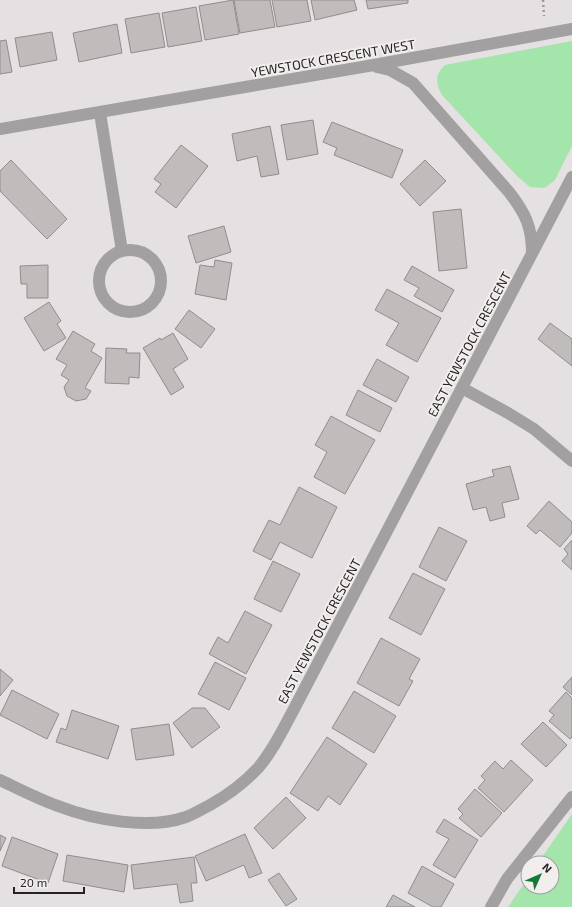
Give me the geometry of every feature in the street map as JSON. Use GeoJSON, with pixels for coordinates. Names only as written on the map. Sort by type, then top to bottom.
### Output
{"type":"FeatureCollection","features":[{"type":"Feature","properties":{"kind":"street","name":"YEWSTOCK CRESCENT WEST"},"geometry":{"type":"LineString","coordinates":[[0,129],[100,113],[572,29]]}},
{"type":"Feature","properties":{"kind":"street"},"geometry":{"type":"LineString","coordinates":[[368,66],[390,70],[413,83],[504,186],[520,208],[526,220],[531,233],[532,255]]}},
{"type":"Feature","properties":{"kind":"street"},"geometry":{"type":"LineString","coordinates":[[100,113],[122,251]]}},
{"type":"Feature","properties":{"kind":"street","name":"EAST YEWSTOCK CRESCENT"},"geometry":{"type":"LineString","coordinates":[[0,780],[59,807],[109,819],[150,823],[185,817],[216,801],[236,788],[258,768],[275,743],[572,177]]}},
{"type":"Feature","properties":{"kind":"street"},"geometry":{"type":"LineString","coordinates":[[122,251],[140,251],[149,256],[160,270],[162,284],[158,297],[152,304],[143,310],[133,313],[123,312],[113,308],[100,292],[100,272],[105,262],[112,255],[122,251]]}},
{"type":"Feature","properties":{"kind":"street"},"geometry":{"type":"LineString","coordinates":[[462,388],[534,429],[572,461]]}},
{"type":"Feature","properties":{"kind":"street"},"geometry":{"type":"LineString","coordinates":[[491,907],[507,879],[572,797]]}},
{"type":"Feature","properties":{"kind":"green space"},"geometry":{"type":"Polygon","coordinates":[[[572,41],[572,146],[555,180],[543,188],[530,187],[517,176],[442,95],[437,83],[438,75],[445,65],[572,41]]]}},
{"type":"Feature","properties":{"kind":"green space"},"geometry":{"type":"Polygon","coordinates":[[[572,814],[572,907],[508,907],[520,890],[520,895],[560,895],[560,855],[544,855],[572,814]]]}},
{"type":"Feature","properties":{"kind":"building"},"geometry":{"type":"Polygon","coordinates":[[[233,0],[239,34],[205,40],[199,6],[233,0]]]}},
{"type":"Feature","properties":{"kind":"building"},"geometry":{"type":"Polygon","coordinates":[[[234,0],[270,0],[275,27],[240,33],[234,0]]]}},
{"type":"Feature","properties":{"kind":"building"},"geometry":{"type":"Polygon","coordinates":[[[272,0],[307,0],[311,21],[277,27],[272,0]]]}},
{"type":"Feature","properties":{"kind":"building"},"geometry":{"type":"Polygon","coordinates":[[[311,0],[354,0],[357,10],[315,20],[311,0]]]}},
{"type":"Feature","properties":{"kind":"building"},"geometry":{"type":"Polygon","coordinates":[[[366,0],[408,0],[408,3],[368,9],[366,0]]]}},
{"type":"Feature","properties":{"kind":"building"},"geometry":{"type":"Polygon","coordinates":[[[196,7],[202,41],[168,47],[162,13],[196,7]]]}},
{"type":"Feature","properties":{"kind":"building"},"geometry":{"type":"Polygon","coordinates":[[[159,13],[165,47],[131,53],[125,19],[159,13]]]}},
{"type":"Feature","properties":{"kind":"building"},"geometry":{"type":"Polygon","coordinates":[[[117,24],[122,53],[79,62],[73,33],[117,24]]]}},
{"type":"Feature","properties":{"kind":"building"},"geometry":{"type":"Polygon","coordinates":[[[52,32],[57,60],[20,67],[15,38],[52,32]]]}},
{"type":"Feature","properties":{"kind":"building"},"geometry":{"type":"Polygon","coordinates":[[[6,40],[12,72],[0,74],[0,41],[6,40]]]}},
{"type":"Feature","properties":{"kind":"building"},"geometry":{"type":"Polygon","coordinates":[[[313,120],[318,154],[287,160],[281,125],[313,120]]]}},
{"type":"Feature","properties":{"kind":"building"},"geometry":{"type":"Polygon","coordinates":[[[332,122],[403,150],[392,178],[334,155],[337,148],[323,142],[332,122]]]}},
{"type":"Feature","properties":{"kind":"building"},"geometry":{"type":"Polygon","coordinates":[[[270,126],[279,174],[261,177],[257,156],[237,161],[232,134],[270,126]]]}},
{"type":"Feature","properties":{"kind":"building"},"geometry":{"type":"Polygon","coordinates":[[[181,145],[208,166],[176,208],[155,192],[161,184],[154,179],[181,145]]]}},
{"type":"Feature","properties":{"kind":"building"},"geometry":{"type":"Polygon","coordinates":[[[11,160],[67,219],[47,239],[0,191],[0,171],[11,160]]]}},
{"type":"Feature","properties":{"kind":"building"},"geometry":{"type":"Polygon","coordinates":[[[425,160],[446,181],[420,206],[400,184],[425,160]]]}},
{"type":"Feature","properties":{"kind":"building"},"geometry":{"type":"Polygon","coordinates":[[[461,209],[467,268],[439,271],[433,212],[461,209]]]}},
{"type":"Feature","properties":{"kind":"building"},"geometry":{"type":"Polygon","coordinates":[[[224,226],[231,252],[196,263],[188,236],[224,226]]]}},
{"type":"Feature","properties":{"kind":"building"},"geometry":{"type":"Polygon","coordinates":[[[215,260],[232,263],[226,300],[195,294],[200,265],[214,267],[215,260]]]}},
{"type":"Feature","properties":{"kind":"building"},"geometry":{"type":"Polygon","coordinates":[[[48,265],[48,298],[27,298],[27,284],[21,284],[20,266],[48,265]]]}},
{"type":"Feature","properties":{"kind":"building"},"geometry":{"type":"Polygon","coordinates":[[[412,266],[454,290],[442,312],[414,296],[419,288],[404,280],[412,266]]]}},
{"type":"Feature","properties":{"kind":"building"},"geometry":{"type":"Polygon","coordinates":[[[387,289],[441,318],[417,362],[386,345],[399,323],[375,310],[387,289]]]}},
{"type":"Feature","properties":{"kind":"building"},"geometry":{"type":"Polygon","coordinates":[[[49,302],[61,321],[57,324],[66,338],[44,351],[24,318],[49,302]]]}},
{"type":"Feature","properties":{"kind":"building"},"geometry":{"type":"Polygon","coordinates":[[[189,310],[215,329],[201,348],[175,329],[189,310]]]}},
{"type":"Feature","properties":{"kind":"building"},"geometry":{"type":"Polygon","coordinates":[[[550,323],[572,339],[572,366],[538,339],[550,323]]]}},
{"type":"Feature","properties":{"kind":"building"},"geometry":{"type":"Polygon","coordinates":[[[73,331],[95,344],[91,351],[102,358],[85,388],[91,391],[86,399],[76,401],[67,396],[64,387],[69,380],[61,375],[67,365],[56,359],[73,331]]]}},
{"type":"Feature","properties":{"kind":"building"},"geometry":{"type":"Polygon","coordinates":[[[173,333],[188,359],[173,369],[184,387],[171,395],[143,348],[160,338],[161,340],[173,333]]]}},
{"type":"Feature","properties":{"kind":"building"},"geometry":{"type":"Polygon","coordinates":[[[106,348],[127,349],[126,353],[140,353],[139,378],[129,377],[129,384],[105,383],[106,348]]]}},
{"type":"Feature","properties":{"kind":"building"},"geometry":{"type":"Polygon","coordinates":[[[377,359],[409,377],[396,402],[363,385],[377,359]]]}},
{"type":"Feature","properties":{"kind":"building"},"geometry":{"type":"Polygon","coordinates":[[[358,390],[392,408],[380,432],[346,415],[358,390]]]}},
{"type":"Feature","properties":{"kind":"building"},"geometry":{"type":"Polygon","coordinates":[[[331,416],[375,440],[345,494],[314,477],[327,452],[315,445],[331,416]]]}},
{"type":"Feature","properties":{"kind":"building"},"geometry":{"type":"Polygon","coordinates":[[[510,466],[519,499],[502,503],[505,517],[490,521],[486,507],[473,510],[466,484],[494,476],[492,470],[510,466]]]}},
{"type":"Feature","properties":{"kind":"building"},"geometry":{"type":"Polygon","coordinates":[[[299,487],[337,507],[312,558],[280,542],[271,560],[253,551],[269,520],[280,525],[299,487]]]}},
{"type":"Feature","properties":{"kind":"building"},"geometry":{"type":"Polygon","coordinates":[[[549,501],[572,522],[572,533],[560,547],[540,530],[536,534],[527,526],[549,501]]]}},
{"type":"Feature","properties":{"kind":"building"},"geometry":{"type":"Polygon","coordinates":[[[439,527],[467,541],[446,581],[419,567],[439,527]]]}},
{"type":"Feature","properties":{"kind":"building"},"geometry":{"type":"Polygon","coordinates":[[[572,540],[572,570],[562,561],[568,554],[564,549],[572,540]]]}},
{"type":"Feature","properties":{"kind":"building"},"geometry":{"type":"Polygon","coordinates":[[[273,561],[300,574],[281,612],[254,599],[273,561]]]}},
{"type":"Feature","properties":{"kind":"building"},"geometry":{"type":"Polygon","coordinates":[[[413,573],[445,589],[421,635],[389,618],[413,573]]]}},
{"type":"Feature","properties":{"kind":"building"},"geometry":{"type":"Polygon","coordinates":[[[245,611],[272,625],[246,674],[209,654],[218,637],[228,643],[245,611]]]}},
{"type":"Feature","properties":{"kind":"building"},"geometry":{"type":"Polygon","coordinates":[[[381,638],[420,659],[409,679],[413,681],[399,706],[357,683],[381,638]]]}},
{"type":"Feature","properties":{"kind":"building"},"geometry":{"type":"Polygon","coordinates":[[[215,662],[246,678],[229,710],[198,694],[215,662]]]}},
{"type":"Feature","properties":{"kind":"building"},"geometry":{"type":"Polygon","coordinates":[[[0,669],[13,680],[0,696],[0,669]]]}},
{"type":"Feature","properties":{"kind":"building"},"geometry":{"type":"Polygon","coordinates":[[[572,677],[572,695],[563,687],[572,677]]]}},
{"type":"Feature","properties":{"kind":"building"},"geometry":{"type":"Polygon","coordinates":[[[12,690],[59,714],[47,739],[0,715],[12,690]]]}},
{"type":"Feature","properties":{"kind":"building"},"geometry":{"type":"Polygon","coordinates":[[[354,691],[396,716],[374,753],[332,728],[354,691]]]}},
{"type":"Feature","properties":{"kind":"building"},"geometry":{"type":"Polygon","coordinates":[[[566,692],[572,698],[572,737],[570,739],[549,721],[554,715],[549,711],[566,692]]]}},
{"type":"Feature","properties":{"kind":"building"},"geometry":{"type":"Polygon","coordinates":[[[192,708],[205,708],[220,727],[192,748],[173,723],[192,708]]]}},
{"type":"Feature","properties":{"kind":"building"},"geometry":{"type":"Polygon","coordinates":[[[72,710],[119,726],[108,759],[56,742],[61,728],[66,730],[72,710]]]}},
{"type":"Feature","properties":{"kind":"building"},"geometry":{"type":"Polygon","coordinates":[[[543,722],[567,745],[546,767],[521,744],[543,722]]]}},
{"type":"Feature","properties":{"kind":"building"},"geometry":{"type":"Polygon","coordinates":[[[169,724],[174,755],[136,760],[131,729],[169,724]]]}},
{"type":"Feature","properties":{"kind":"building"},"geometry":{"type":"Polygon","coordinates":[[[327,737],[367,764],[340,805],[328,796],[318,811],[290,793],[327,737]]]}},
{"type":"Feature","properties":{"kind":"building"},"geometry":{"type":"Polygon","coordinates":[[[511,760],[533,780],[504,812],[478,788],[485,780],[481,776],[495,761],[503,769],[511,760]]]}},
{"type":"Feature","properties":{"kind":"building"},"geometry":{"type":"Polygon","coordinates":[[[475,789],[502,813],[481,837],[459,818],[463,814],[458,809],[475,789]]]}},
{"type":"Feature","properties":{"kind":"building"},"geometry":{"type":"Polygon","coordinates":[[[286,797],[306,818],[273,849],[254,828],[286,797]]]}},
{"type":"Feature","properties":{"kind":"building"},"geometry":{"type":"Polygon","coordinates":[[[444,819],[478,840],[455,878],[433,865],[449,839],[436,832],[444,819]]]}},
{"type":"Feature","properties":{"kind":"building"},"geometry":{"type":"Polygon","coordinates":[[[245,834],[262,873],[249,878],[244,865],[206,881],[195,856],[245,834]]]}},
{"type":"Feature","properties":{"kind":"building"},"geometry":{"type":"Polygon","coordinates":[[[0,835],[6,838],[0,851],[0,835]]]}},
{"type":"Feature","properties":{"kind":"building"},"geometry":{"type":"Polygon","coordinates":[[[12,837],[58,854],[48,883],[2,866],[12,837]]]}},
{"type":"Feature","properties":{"kind":"building"},"geometry":{"type":"Polygon","coordinates":[[[67,855],[128,865],[124,892],[63,881],[67,855]]]}},
{"type":"Feature","properties":{"kind":"building"},"geometry":{"type":"Polygon","coordinates":[[[194,857],[197,883],[191,883],[193,901],[180,903],[177,884],[134,889],[131,865],[194,857]]]}},
{"type":"Feature","properties":{"kind":"building"},"geometry":{"type":"Polygon","coordinates":[[[422,866],[454,884],[441,907],[433,907],[408,893],[422,866]]]}},
{"type":"Feature","properties":{"kind":"building"},"geometry":{"type":"Polygon","coordinates":[[[279,873],[297,899],[286,906],[268,880],[279,873]]]}},
{"type":"Feature","properties":{"kind":"building"},"geometry":{"type":"Polygon","coordinates":[[[393,895],[415,907],[386,907],[393,895]]]}}]}
